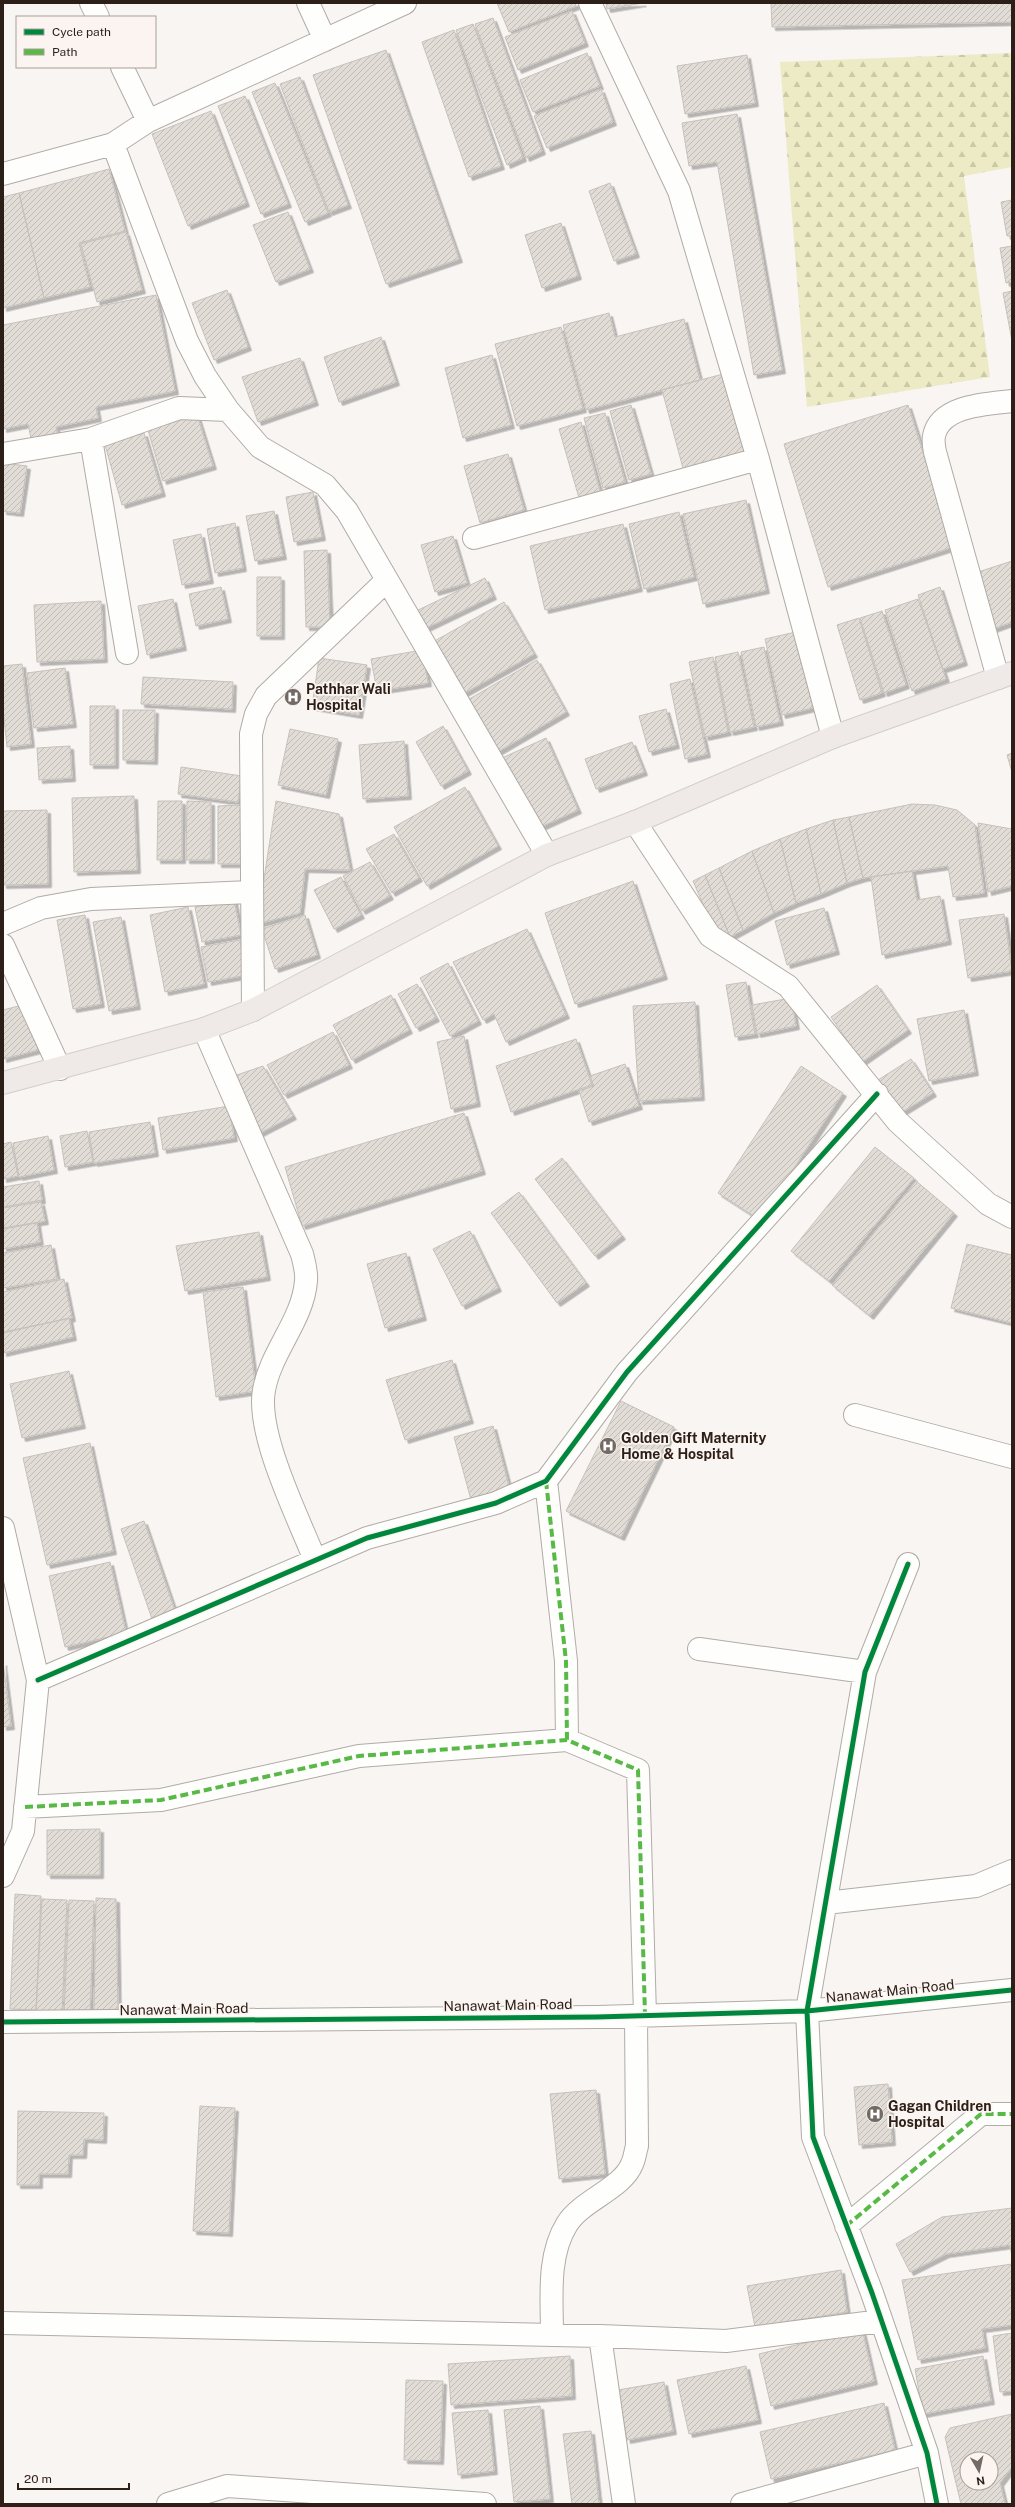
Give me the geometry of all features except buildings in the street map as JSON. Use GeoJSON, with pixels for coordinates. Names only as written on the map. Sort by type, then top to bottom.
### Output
{"type":"FeatureCollection","features":[{"type":"Feature","properties":{"kind":"main road"},"geometry":{"type":"LineString","coordinates":[[3,1083],[60,1069],[204,1029],[253,1010],[547,855],[635,822],[834,737],[1005,675]]}},
{"type":"Feature","properties":{"kind":"street"},"geometry":{"type":"LineString","coordinates":[[91,3],[98,16]]}},
{"type":"Feature","properties":{"kind":"street"},"geometry":{"type":"LineString","coordinates":[[308,3],[325,40]]}},
{"type":"Feature","properties":{"kind":"street"},"geometry":{"type":"LineString","coordinates":[[3,174],[113,144],[148,121],[405,3]]}},
{"type":"Feature","properties":{"kind":"street"},"geometry":{"type":"LineString","coordinates":[[590,3],[679,191],[758,459],[834,737]]}},
{"type":"Feature","properties":{"kind":"street"},"geometry":{"type":"LineString","coordinates":[[122,68],[148,121]]}},
{"type":"Feature","properties":{"kind":"street"},"geometry":{"type":"LineString","coordinates":[[113,144],[187,342],[205,376],[228,410],[260,448],[325,485],[347,511],[386,581],[547,855]]}},
{"type":"Feature","properties":{"kind":"street"},"geometry":{"type":"LineString","coordinates":[[1005,675],[935,452],[933,437],[939,423],[954,413],[976,406],[1012,401]]}},
{"type":"Feature","properties":{"kind":"street"},"geometry":{"type":"LineString","coordinates":[[3,454],[91,439],[179,408],[228,410]]}},
{"type":"Feature","properties":{"kind":"street"},"geometry":{"type":"LineString","coordinates":[[91,439],[127,653]]}},
{"type":"Feature","properties":{"kind":"street"},"geometry":{"type":"LineString","coordinates":[[474,538],[758,459]]}},
{"type":"Feature","properties":{"kind":"street"},"geometry":{"type":"LineString","coordinates":[[253,1010],[250,892],[251,734],[256,714],[266,696],[386,581]]}},
{"type":"Feature","properties":{"kind":"street"},"geometry":{"type":"LineString","coordinates":[[635,822],[710,936],[788,986],[904,1127],[988,1204],[1012,1217]]}},
{"type":"Feature","properties":{"kind":"street"},"geometry":{"type":"LineString","coordinates":[[3,924],[41,908],[91,899],[250,892]]}},
{"type":"Feature","properties":{"kind":"street"},"geometry":{"type":"LineString","coordinates":[[3,945],[60,1069]]}},
{"type":"Feature","properties":{"kind":"street"},"geometry":{"type":"LineString","coordinates":[[204,1029],[302,1254],[306,1279],[303,1297],[270,1366],[263,1392],[262,1415],[269,1443],[315,1560]]}},
{"type":"Feature","properties":{"kind":"street"},"geometry":{"type":"LineString","coordinates":[[38,1680],[367,1538],[496,1503],[546,1481],[627,1372],[877,1094]]}},
{"type":"Feature","properties":{"kind":"street"},"geometry":{"type":"LineString","coordinates":[[855,1415],[1012,1457]]}},
{"type":"Feature","properties":{"kind":"street"},"geometry":{"type":"LineString","coordinates":[[546,1481],[566,1661],[567,1740]]}},
{"type":"Feature","properties":{"kind":"street"},"geometry":{"type":"LineString","coordinates":[[3,1528],[38,1680],[23,1831],[3,1876]]}},
{"type":"Feature","properties":{"kind":"street"},"geometry":{"type":"LineString","coordinates":[[908,1564],[865,1672],[807,2011],[813,2137],[881,2321],[927,2453],[937,2504]]}},
{"type":"Feature","properties":{"kind":"street"},"geometry":{"type":"LineString","coordinates":[[698,1649],[865,1672]]}},
{"type":"Feature","properties":{"kind":"street"},"geometry":{"type":"LineString","coordinates":[[25,1807],[161,1800],[359,1756],[567,1740],[638,1770],[640,2015],[637,2146],[632,2165],[620,2180],[584,2206],[568,2223],[557,2242],[552,2270],[552,2335]]}},
{"type":"Feature","properties":{"kind":"street"},"geometry":{"type":"LineString","coordinates":[[826,1903],[976,1886],[1012,1870]]}},
{"type":"Feature","properties":{"kind":"street","name":"Nanawat Main Road"},"geometry":{"type":"LineString","coordinates":[[3,2022],[640,2015],[807,2011],[1012,1990]]}},
{"type":"Feature","properties":{"kind":"street"},"geometry":{"type":"LineString","coordinates":[[846,2226],[981,2114],[1012,2114]]}},
{"type":"Feature","properties":{"kind":"street"},"geometry":{"type":"LineString","coordinates":[[3,2323],[600,2336],[726,2341],[881,2321]]}},
{"type":"Feature","properties":{"kind":"street"},"geometry":{"type":"LineString","coordinates":[[600,2336],[624,2504]]}},
{"type":"Feature","properties":{"kind":"street"},"geometry":{"type":"LineString","coordinates":[[742,2504],[927,2453]]}},
{"type":"Feature","properties":{"kind":"street"},"geometry":{"type":"LineString","coordinates":[[168,2504],[227,2486],[485,2504]]}},
{"type":"Feature","properties":{"kind":"green space"},"geometry":{"type":"Polygon","coordinates":[[[1012,53],[1012,167],[964,176],[990,377],[807,407],[780,62],[1012,53]]]}},
{"type":"Feature","properties":{"kind":"marked path"},"geometry":{"type":"LineString","coordinates":[[546,1481],[566,1661],[567,1740]]}},
{"type":"Feature","properties":{"kind":"marked path"},"geometry":{"type":"LineString","coordinates":[[25,1807],[161,1800],[359,1756],[567,1740],[638,1770],[645,2015]]}},
{"type":"Feature","properties":{"kind":"marked path"},"geometry":{"type":"LineString","coordinates":[[846,2226],[981,2114],[1012,2114]]}},
{"type":"Feature","properties":{"kind":"cycle path"},"geometry":{"type":"LineString","coordinates":[[38,1680],[367,1538],[496,1503],[546,1481],[627,1372],[877,1094]]}},
{"type":"Feature","properties":{"kind":"cycle path"},"geometry":{"type":"LineString","coordinates":[[908,1564],[865,1672],[807,2011],[813,2137],[872,2293],[927,2453],[937,2504]]}},
{"type":"Feature","properties":{"kind":"cycle path"},"geometry":{"type":"LineString","coordinates":[[3,2022],[597,2017],[807,2011],[1012,1990]]}},
{"type":"Feature","properties":{"kind":"place","name":"Pathhar Wali Hospital"},"geometry":{"type":"Point","coordinates":[293,697]}},
{"type":"Feature","properties":{"kind":"place","name":"Golden Gift Maternity Home & Hospital"},"geometry":{"type":"Point","coordinates":[608,1446]}},
{"type":"Feature","properties":{"kind":"place","name":"Gagan Children Hospital"},"geometry":{"type":"Point","coordinates":[875,2114]}}]}
